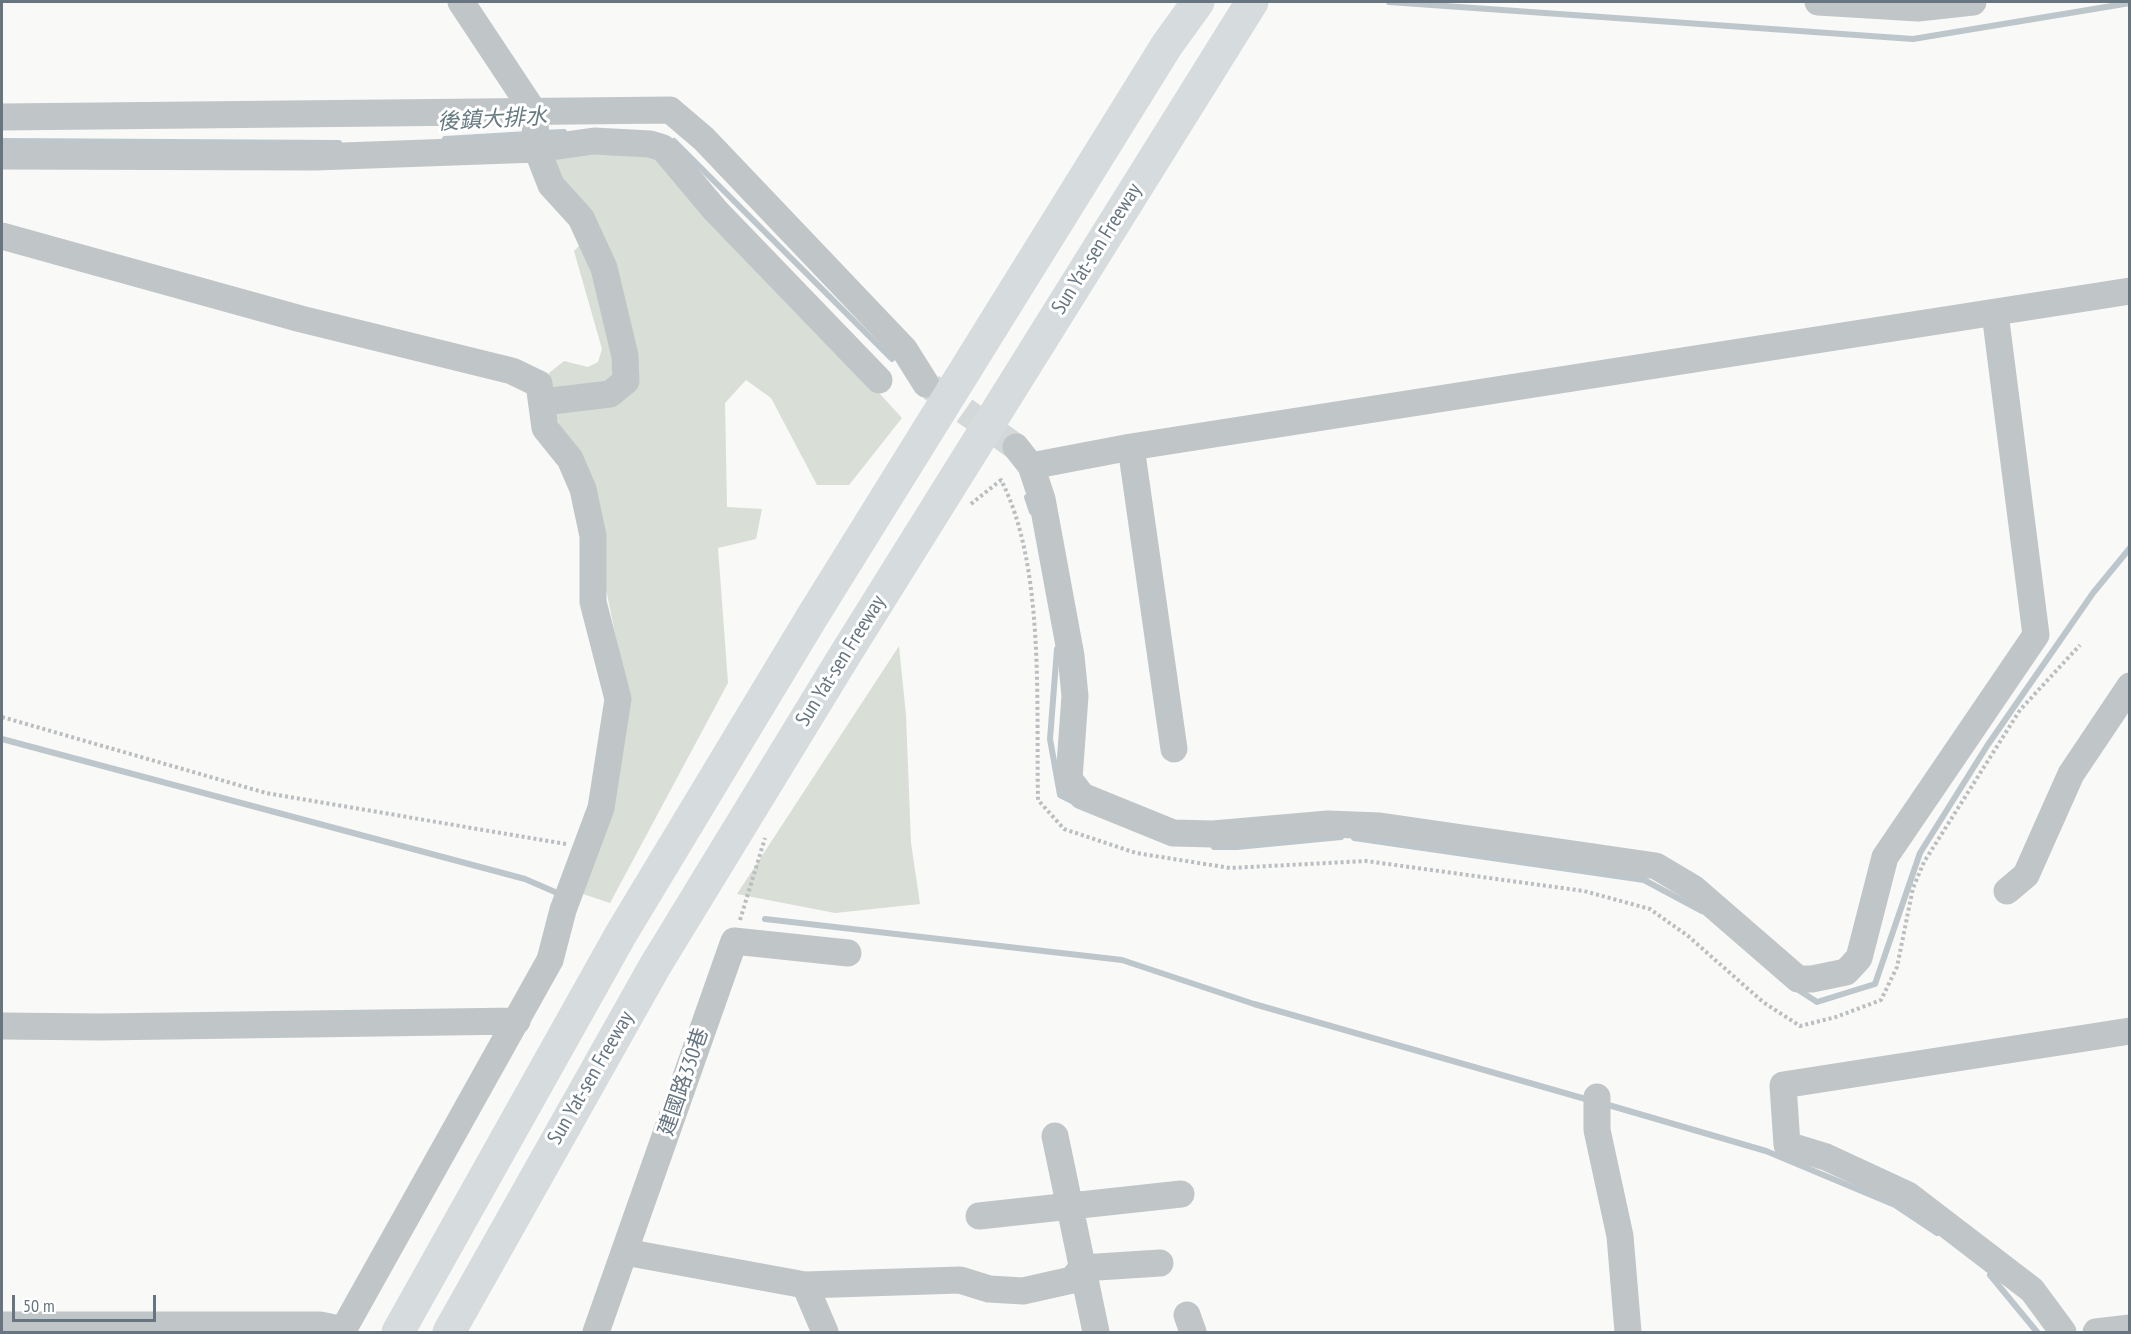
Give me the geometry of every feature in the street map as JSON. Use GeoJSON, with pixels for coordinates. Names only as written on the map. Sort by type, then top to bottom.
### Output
{"type":"FeatureCollection","features":[{"type":"Feature","properties":{"kind":"highway","name":"Sun Yat-sen Freeway"},"geometry":{"type":"LineString","coordinates":[[398,1332],[627,924],[812,616],[1167,45],[1198,2]]}},
{"type":"Feature","properties":{"kind":"highway","name":"Sun Yat-sen Freeway"},"geometry":{"type":"LineString","coordinates":[[449,1332],[656,966],[843,658],[1251,2]]}},
{"type":"Feature","properties":{"kind":"lane"},"geometry":{"type":"LineString","coordinates":[[461,2],[536,131],[551,185],[581,218],[604,268],[625,356],[626,381],[610,394],[543,402]]}},
{"type":"Feature","properties":{"kind":"lane"},"geometry":{"type":"LineString","coordinates":[[1818,2],[1918,8],[1973,2]]}},
{"type":"Feature","properties":{"kind":"lane"},"geometry":{"type":"LineString","coordinates":[[2,156],[315,157],[536,131],[670,110],[704,139],[904,349],[926,384]]}},
{"type":"Feature","properties":{"kind":"lane"},"geometry":{"type":"LineString","coordinates":[[2,117],[536,131],[594,141],[650,144],[663,148],[715,210],[879,380]]}},
{"type":"Feature","properties":{"kind":"lane"},"geometry":{"type":"LineString","coordinates":[[2,236],[301,319],[512,371],[539,384],[545,428],[570,459],[583,489],[592,536],[593,602],[618,699],[601,808],[563,910],[550,960],[343,1331],[320,1325],[2,1324]]}},
{"type":"Feature","properties":{"kind":"lane"},"geometry":{"type":"LineString","coordinates":[[1995,312],[2036,635],[1885,857],[1858,958],[1846,972],[1798,980],[1693,888],[1656,866],[1380,826],[1328,824],[1213,834],[1173,833],[1082,796],[1069,779],[1075,696],[1071,656],[1042,498],[1023,457],[1131,447],[1995,312],[2130,291]]}},
{"type":"Feature","properties":{"kind":"lane"},"geometry":{"type":"LineString","coordinates":[[1131,447],[1174,749]]}},
{"type":"Feature","properties":{"kind":"lane"},"geometry":{"type":"LineString","coordinates":[[2007,891],[2026,875],[2070,774],[2130,686]]}},
{"type":"Feature","properties":{"kind":"lane"},"geometry":{"type":"LineString","coordinates":[[734,941],[848,953]]}},
{"type":"Feature","properties":{"kind":"lane","name":"建國路330巷"},"geometry":{"type":"LineString","coordinates":[[597,1332],[734,941]]}},
{"type":"Feature","properties":{"kind":"lane"},"geometry":{"type":"LineString","coordinates":[[2,1026],[517,1021]]}},
{"type":"Feature","properties":{"kind":"lane"},"geometry":{"type":"LineString","coordinates":[[2063,1332],[2032,1290],[1908,1195],[1826,1157],[1786,1145],[1783,1085],[2130,1031]]}},
{"type":"Feature","properties":{"kind":"lane"},"geometry":{"type":"LineString","coordinates":[[1596,1104],[1597,1130],[1620,1236],[1628,1332]]}},
{"type":"Feature","properties":{"kind":"lane"},"geometry":{"type":"LineString","coordinates":[[1055,1136],[1096,1332]]}},
{"type":"Feature","properties":{"kind":"lane"},"geometry":{"type":"LineString","coordinates":[[979,1216],[1181,1194]]}},
{"type":"Feature","properties":{"kind":"lane"},"geometry":{"type":"LineString","coordinates":[[625,1252],[805,1285],[960,1280],[989,1289],[1023,1291],[1072,1280],[1082,1268],[1160,1263]]}},
{"type":"Feature","properties":{"kind":"lane"},"geometry":{"type":"LineString","coordinates":[[805,1285],[825,1332]]}},
{"type":"Feature","properties":{"kind":"lane"},"geometry":{"type":"LineString","coordinates":[[2096,1332],[2130,1328]]}},
{"type":"Feature","properties":{"kind":"path"},"geometry":{"type":"LineString","coordinates":[[966,508],[1001,480],[1010,497],[1022,537],[1036,657],[1038,800],[1064,829],[1136,853],[1230,868],[1366,861],[1584,891],[1650,909],[1688,936],[1763,1002],[1800,1026],[1836,1017],[1881,1000],[1897,967],[1913,888],[1924,862],[2020,710],[2080,645]]}},
{"type":"Feature","properties":{"kind":"path"},"geometry":{"type":"LineString","coordinates":[[2,717],[266,793],[588,848]]}},
{"type":"Feature","properties":{"kind":"path"},"geometry":{"type":"LineString","coordinates":[[734,941],[767,831]]}},
{"type":"Feature","properties":{"kind":"shaded area"},"geometry":{"type":"Polygon","coordinates":[[[648,153],[671,165],[902,418],[849,485],[817,485],[771,398],[746,380],[725,403],[727,507],[762,509],[756,539],[718,548],[728,683],[610,903],[580,893],[630,707],[605,584],[564,438],[547,390],[549,373],[564,361],[588,367],[598,362],[602,349],[574,251],[582,243],[546,156],[648,153]]]}},
{"type":"Feature","properties":{"kind":"shaded area"},"geometry":{"type":"Polygon","coordinates":[[[899,646],[906,715],[911,843],[920,904],[835,913],[737,894],[899,646]]]}},
{"type":"Feature","properties":{"kind":"waterway"},"geometry":{"type":"LineString","coordinates":[[1389,2],[1913,39],[2130,3]]}},
{"type":"Feature","properties":{"kind":"waterway","name":"後鎮大排水"},"geometry":{"type":"LineString","coordinates":[[541,133],[564,132]]}},
{"type":"Feature","properties":{"kind":"waterway","name":"後鎮大排水"},"geometry":{"type":"LineString","coordinates":[[445,139],[528,134]]}},
{"type":"Feature","properties":{"kind":"waterway","name":"後鎮大排水"},"geometry":{"type":"LineString","coordinates":[[2,141],[339,143]]}},
{"type":"Feature","properties":{"kind":"waterway","name":"後鎮大排水"},"geometry":{"type":"LineString","coordinates":[[674,141],[892,359]]}},
{"type":"Feature","properties":{"kind":"waterway"},"geometry":{"type":"LineString","coordinates":[[1027,497],[1032,512]]}},
{"type":"Feature","properties":{"kind":"waterway"},"geometry":{"type":"LineString","coordinates":[[1797,989],[1817,1002],[1875,984],[1920,853],[1987,746],[2093,593],[2130,548]]}},
{"type":"Feature","properties":{"kind":"waterway"},"geometry":{"type":"LineString","coordinates":[[1057,649],[1050,739],[1060,795],[1074,802]]}},
{"type":"Feature","properties":{"kind":"waterway"},"geometry":{"type":"LineString","coordinates":[[2,739],[525,879],[555,892]]}},
{"type":"Feature","properties":{"kind":"waterway"},"geometry":{"type":"LineString","coordinates":[[1214,847],[1237,847],[1341,837]]}},
{"type":"Feature","properties":{"kind":"waterway"},"geometry":{"type":"LineString","coordinates":[[1354,838],[1644,880],[1702,911]]}},
{"type":"Feature","properties":{"kind":"waterway"},"geometry":{"type":"LineString","coordinates":[[765,919],[1122,960],[1254,1004],[1589,1100]]}},
{"type":"Feature","properties":{"kind":"waterway"},"geometry":{"type":"LineString","coordinates":[[1605,1104],[1766,1151],[1895,1205],[1937,1233]]}},
{"type":"Feature","properties":{"kind":"waterway"},"geometry":{"type":"LineString","coordinates":[[1990,1275],[2037,1332]]}},
{"type":"Feature","properties":{"kind":"tunnel"},"geometry":{"type":"LineString","coordinates":[[931,387],[1016,447]]}}]}
